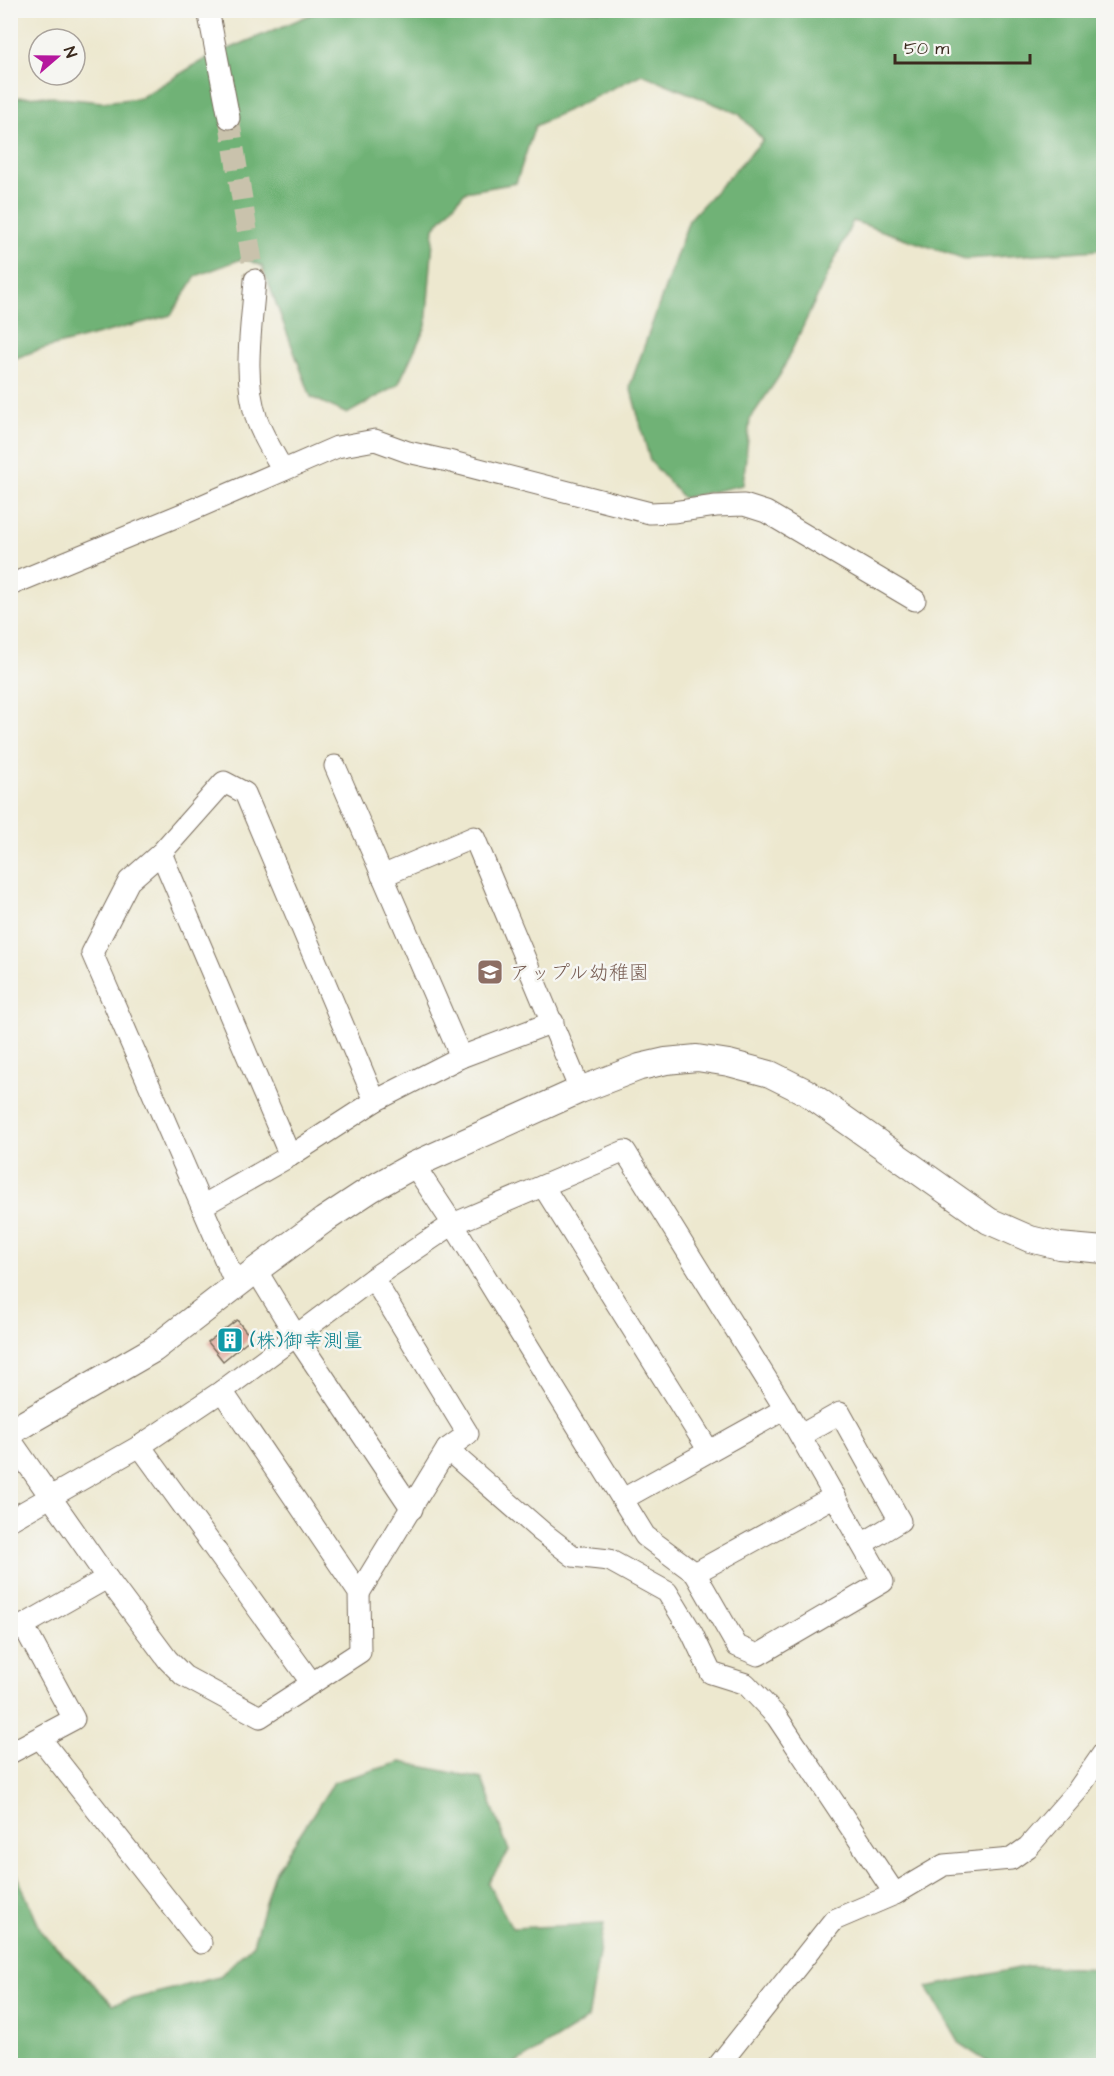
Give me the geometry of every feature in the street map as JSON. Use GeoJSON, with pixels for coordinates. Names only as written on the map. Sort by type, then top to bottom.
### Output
{"type":"FeatureCollection","features":[{"type":"Feature","properties":{"kind":"street"},"geometry":{"type":"LineString","coordinates":[[208,10],[229,118]]}},
{"type":"Feature","properties":{"kind":"street"},"geometry":{"type":"LineString","coordinates":[[255,280],[249,364],[251,399],[258,422],[283,470]]}},
{"type":"Feature","properties":{"kind":"street"},"geometry":{"type":"LineString","coordinates":[[10,585],[337,447],[375,440],[408,452],[650,513],[744,505],[766,512],[915,600]]}},
{"type":"Feature","properties":{"kind":"street"},"geometry":{"type":"LineString","coordinates":[[335,766],[461,1057]]}},
{"type":"Feature","properties":{"kind":"street"},"geometry":{"type":"LineString","coordinates":[[236,1285],[92,953],[129,881],[161,853],[224,782],[245,793],[375,1101]]}},
{"type":"Feature","properties":{"kind":"street"},"geometry":{"type":"LineString","coordinates":[[382,876],[474,837],[580,1090]]}},
{"type":"Feature","properties":{"kind":"street"},"geometry":{"type":"LineString","coordinates":[[161,853],[290,1156]]}},
{"type":"Feature","properties":{"kind":"street"},"geometry":{"type":"LineString","coordinates":[[202,1206],[290,1156],[375,1101],[461,1057],[553,1022]]}},
{"type":"Feature","properties":{"kind":"street"},"geometry":{"type":"LineString","coordinates":[[10,1432],[154,1349],[256,1270],[371,1189],[414,1165],[580,1090],[640,1067],[666,1061],[697,1058],[729,1063],[770,1074],[806,1092],[988,1221],[1030,1239],[1059,1246],[1104,1250]]}},
{"type":"Feature","properties":{"kind":"street"},"geometry":{"type":"LineString","coordinates":[[10,1520],[140,1446],[222,1391],[373,1278],[453,1224],[626,1151],[785,1409],[883,1582],[758,1655],[737,1646],[695,1573],[645,1536],[453,1224],[414,1165]]}},
{"type":"Feature","properties":{"kind":"street"},"geometry":{"type":"LineString","coordinates":[[543,1186],[709,1451]]}},
{"type":"Feature","properties":{"kind":"street"},"geometry":{"type":"LineString","coordinates":[[256,1270],[296,1336],[412,1509]]}},
{"type":"Feature","properties":{"kind":"street"},"geometry":{"type":"LineString","coordinates":[[359,1593],[447,1449],[468,1434],[373,1278]]}},
{"type":"Feature","properties":{"kind":"street"},"geometry":{"type":"LineString","coordinates":[[10,1439],[107,1578],[168,1660],[184,1676],[260,1717],[360,1652],[359,1593],[222,1391]]}},
{"type":"Feature","properties":{"kind":"street"},"geometry":{"type":"LineString","coordinates":[[623,1499],[785,1409]]}},
{"type":"Feature","properties":{"kind":"street"},"geometry":{"type":"LineString","coordinates":[[801,1436],[840,1413],[900,1521],[862,1544]]}},
{"type":"Feature","properties":{"kind":"street"},"geometry":{"type":"LineString","coordinates":[[140,1446],[311,1682]]}},
{"type":"Feature","properties":{"kind":"street"},"geometry":{"type":"LineString","coordinates":[[447,1449],[573,1556],[609,1560],[667,1592],[692,1633],[711,1673],[746,1684],[777,1717],[895,1894]]}},
{"type":"Feature","properties":{"kind":"street"},"geometry":{"type":"LineString","coordinates":[[695,1573],[835,1496]]}},
{"type":"Feature","properties":{"kind":"street"},"geometry":{"type":"LineString","coordinates":[[10,1753],[74,1719],[17,1629],[107,1578]]}},
{"type":"Feature","properties":{"kind":"street"},"geometry":{"type":"LineString","coordinates":[[40,1738],[201,1944]]}},
{"type":"Feature","properties":{"kind":"street"},"geometry":{"type":"LineString","coordinates":[[718,2066],[834,1920],[895,1894],[944,1865],[1011,1859],[1028,1847],[1077,1791],[1104,1752]]}},
{"type":"Feature","properties":{"kind":"green space"},"geometry":{"type":"Polygon","coordinates":[[[329,11],[1103,11],[1103,247],[1099,250],[965,259],[853,221],[780,375],[750,419],[743,485],[683,498],[650,461],[630,386],[689,220],[763,140],[739,114],[642,74],[535,126],[516,183],[465,192],[434,228],[426,326],[398,385],[347,414],[311,397],[262,266],[244,258],[196,276],[171,315],[35,351],[11,360],[11,98],[40,96],[102,102],[140,98],[205,59],[312,14],[329,11]]]}},
{"type":"Feature","properties":{"kind":"green space"},"geometry":{"type":"Polygon","coordinates":[[[401,1762],[482,1779],[509,1851],[488,1883],[512,1928],[604,1924],[588,2019],[514,2065],[11,2065],[11,1872],[15,1871],[42,1933],[113,2004],[219,1977],[253,1944],[273,1875],[334,1782],[401,1762]]]}},
{"type":"Feature","properties":{"kind":"green space"},"geometry":{"type":"Polygon","coordinates":[[[1028,1966],[1103,1969],[1103,2065],[992,2065],[960,2044],[927,1987],[1028,1966]]]}},
{"type":"Feature","properties":{"kind":"building","name":"(株)御幸測量"},"geometry":{"type":"Polygon","coordinates":[[[237,1320],[251,1338],[223,1361],[208,1342],[237,1320]]]}},
{"type":"Feature","properties":{"kind":"tunnel"},"geometry":{"type":"LineString","coordinates":[[229,118],[255,280]]}},
{"type":"Feature","properties":{"kind":"place","name":"アップル幼稚園"},"geometry":{"type":"Point","coordinates":[490,972]}},
{"type":"Feature","properties":{"kind":"place","name":"(株)御幸測量"},"geometry":{"type":"Point","coordinates":[230,1340]}}]}
